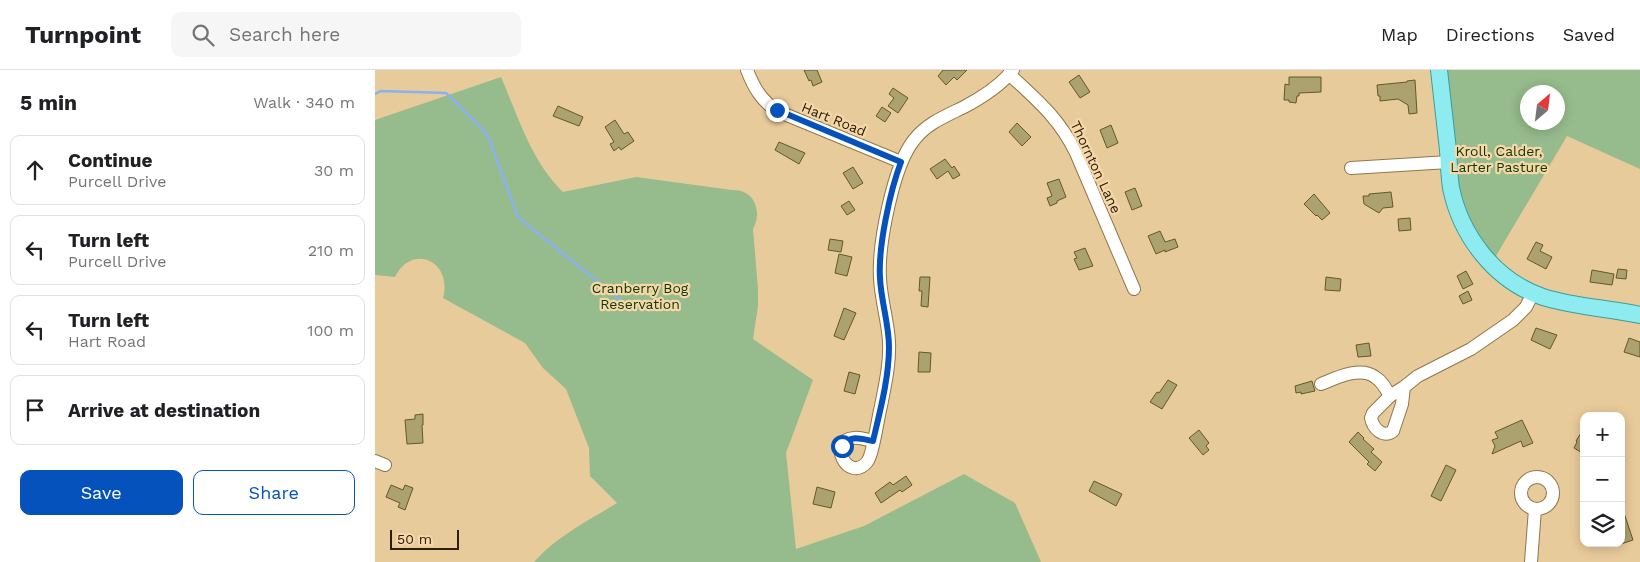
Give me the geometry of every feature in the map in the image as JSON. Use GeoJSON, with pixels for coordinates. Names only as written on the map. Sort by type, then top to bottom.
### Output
{"type":"FeatureCollection","features":[{"type":"Feature","properties":{"kind":"main road"},"geometry":{"type":"LineString","coordinates":[[1439,70],[1451,188],[1464,225],[1474,244],[1487,260],[1503,275],[1533,293],[1564,302],[1615,309],[1640,316]]}},
{"type":"Feature","properties":{"kind":"street","name":"Hart Road"},"geometry":{"type":"LineString","coordinates":[[747,70],[757,93],[766,103],[777,110],[901,162]]}},
{"type":"Feature","properties":{"kind":"street"},"geometry":{"type":"LineString","coordinates":[[873,441],[886,375],[889,348],[889,334],[880,280],[880,258],[894,184],[901,162],[911,143],[925,128],[936,120],[967,106],[1011,72]]}},
{"type":"Feature","properties":{"kind":"street","name":"Thornton Lane"},"geometry":{"type":"LineString","coordinates":[[1011,72],[1047,108],[1065,132],[1076,153],[1134,289]]}},
{"type":"Feature","properties":{"kind":"street"},"geometry":{"type":"LineString","coordinates":[[1351,168],[1449,162]]}},
{"type":"Feature","properties":{"kind":"street"},"geometry":{"type":"LineString","coordinates":[[1404,388],[1402,404],[1393,431],[1389,434],[1384,434],[1374,427],[1371,418],[1373,413],[1390,396],[1404,388],[1418,376],[1471,348],[1513,320],[1526,306],[1533,293]]}},
{"type":"Feature","properties":{"kind":"street"},"geometry":{"type":"LineString","coordinates":[[1321,384],[1346,375],[1363,373],[1375,377],[1390,396]]}},
{"type":"Feature","properties":{"kind":"street"},"geometry":{"type":"LineString","coordinates":[[1531,562],[1535,509]]}},
{"type":"Feature","properties":{"kind":"green space","name":"Kroll, Calder, Larter Pasture"},"geometry":{"type":"Polygon","coordinates":[[[1445,70],[1640,70],[1640,169],[1567,136],[1493,261],[1467,218],[1455,185],[1445,70]]]}},
{"type":"Feature","properties":{"kind":"green space","name":"Cranberry Bog Reservation"},"geometry":{"type":"Polygon","coordinates":[[[501,77],[526,138],[542,166],[563,192],[636,177],[740,191],[751,197],[757,208],[756,222],[753,229],[758,306],[753,339],[813,380],[786,453],[796,549],[864,526],[964,474],[1015,503],[1041,562],[534,562],[553,544],[617,503],[590,476],[589,448],[566,389],[543,368],[525,343],[443,298],[444,285],[442,274],[429,260],[411,261],[402,267],[395,277],[375,275],[375,120],[501,77]]]}},
{"type":"Feature","properties":{"kind":"building"},"geometry":{"type":"Polygon","coordinates":[[[804,70],[817,70],[822,82],[813,86],[804,70]]]}},
{"type":"Feature","properties":{"kind":"building"},"geometry":{"type":"Polygon","coordinates":[[[943,70],[967,70],[957,80],[954,77],[946,85],[938,76],[943,70]]]}},
{"type":"Feature","properties":{"kind":"building"},"geometry":{"type":"Polygon","coordinates":[[[1079,75],[1090,92],[1080,98],[1069,82],[1079,75]]]}},
{"type":"Feature","properties":{"kind":"building"},"geometry":{"type":"Polygon","coordinates":[[[1289,77],[1321,77],[1321,92],[1299,93],[1296,103],[1284,100],[1285,84],[1289,85],[1289,77]]]}},
{"type":"Feature","properties":{"kind":"building"},"geometry":{"type":"Polygon","coordinates":[[[1415,80],[1417,113],[1409,114],[1408,105],[1398,99],[1380,101],[1377,85],[1415,80]]]}},
{"type":"Feature","properties":{"kind":"building"},"geometry":{"type":"Polygon","coordinates":[[[893,88],[908,98],[898,113],[888,106],[894,98],[889,94],[893,88]]]}},
{"type":"Feature","properties":{"kind":"building"},"geometry":{"type":"Polygon","coordinates":[[[558,106],[583,117],[579,126],[553,116],[558,106]]]}},
{"type":"Feature","properties":{"kind":"building"},"geometry":{"type":"Polygon","coordinates":[[[882,107],[891,113],[885,122],[876,116],[882,107]]]}},
{"type":"Feature","properties":{"kind":"building"},"geometry":{"type":"Polygon","coordinates":[[[615,120],[624,134],[628,132],[634,141],[621,150],[619,147],[614,151],[610,144],[614,142],[605,127],[615,120]]]}},
{"type":"Feature","properties":{"kind":"building"},"geometry":{"type":"Polygon","coordinates":[[[1017,123],[1031,137],[1022,146],[1009,132],[1017,123]]]}},
{"type":"Feature","properties":{"kind":"building"},"geometry":{"type":"Polygon","coordinates":[[[1111,125],[1118,143],[1107,148],[1100,130],[1111,125]]]}},
{"type":"Feature","properties":{"kind":"building"},"geometry":{"type":"Polygon","coordinates":[[[779,142],[805,153],[799,164],[775,150],[779,142]]]}},
{"type":"Feature","properties":{"kind":"building"},"geometry":{"type":"Polygon","coordinates":[[[945,159],[952,168],[954,166],[960,175],[953,179],[948,171],[937,179],[930,169],[945,159]]]}},
{"type":"Feature","properties":{"kind":"building"},"geometry":{"type":"Polygon","coordinates":[[[853,167],[863,183],[853,189],[843,173],[853,167]]]}},
{"type":"Feature","properties":{"kind":"building"},"geometry":{"type":"Polygon","coordinates":[[[1059,179],[1066,197],[1050,206],[1047,198],[1052,196],[1047,183],[1059,179]]]}},
{"type":"Feature","properties":{"kind":"building"},"geometry":{"type":"Polygon","coordinates":[[[1135,188],[1142,206],[1132,210],[1125,192],[1135,188]]]}},
{"type":"Feature","properties":{"kind":"building"},"geometry":{"type":"Polygon","coordinates":[[[1391,192],[1393,207],[1383,208],[1379,213],[1364,204],[1363,196],[1391,192]]]}},
{"type":"Feature","properties":{"kind":"building"},"geometry":{"type":"Polygon","coordinates":[[[1314,194],[1330,213],[1322,220],[1304,204],[1314,194]]]}},
{"type":"Feature","properties":{"kind":"building"},"geometry":{"type":"Polygon","coordinates":[[[849,201],[855,210],[847,215],[841,206],[849,201]]]}},
{"type":"Feature","properties":{"kind":"building"},"geometry":{"type":"Polygon","coordinates":[[[1410,218],[1411,230],[1399,231],[1398,219],[1410,218]]]}},
{"type":"Feature","properties":{"kind":"building"},"geometry":{"type":"Polygon","coordinates":[[[1160,231],[1165,242],[1175,239],[1178,247],[1156,254],[1148,236],[1160,231]]]}},
{"type":"Feature","properties":{"kind":"building"},"geometry":{"type":"Polygon","coordinates":[[[830,239],[843,241],[841,252],[828,250],[830,239]]]}},
{"type":"Feature","properties":{"kind":"building"},"geometry":{"type":"Polygon","coordinates":[[[1536,242],[1543,245],[1540,251],[1552,257],[1546,269],[1527,259],[1536,242]]]}},
{"type":"Feature","properties":{"kind":"building"},"geometry":{"type":"Polygon","coordinates":[[[1085,248],[1093,266],[1079,270],[1074,259],[1077,258],[1074,252],[1085,248]]]}},
{"type":"Feature","properties":{"kind":"building"},"geometry":{"type":"Polygon","coordinates":[[[839,254],[852,257],[847,276],[835,273],[839,254]]]}},
{"type":"Feature","properties":{"kind":"building"},"geometry":{"type":"Polygon","coordinates":[[[1618,269],[1627,270],[1626,279],[1616,278],[1618,269]]]}},
{"type":"Feature","properties":{"kind":"building"},"geometry":{"type":"Polygon","coordinates":[[[1592,270],[1614,274],[1612,285],[1590,282],[1592,270]]]}},
{"type":"Feature","properties":{"kind":"building"},"geometry":{"type":"Polygon","coordinates":[[[1466,271],[1473,284],[1463,289],[1457,276],[1466,271]]]}},
{"type":"Feature","properties":{"kind":"building"},"geometry":{"type":"Polygon","coordinates":[[[920,277],[930,277],[928,307],[921,306],[922,291],[919,291],[920,277]]]}},
{"type":"Feature","properties":{"kind":"building"},"geometry":{"type":"Polygon","coordinates":[[[1326,277],[1341,279],[1340,291],[1325,290],[1326,277]]]}},
{"type":"Feature","properties":{"kind":"building"},"geometry":{"type":"Polygon","coordinates":[[[1468,291],[1472,300],[1463,304],[1459,296],[1468,291]]]}},
{"type":"Feature","properties":{"kind":"building"},"geometry":{"type":"Polygon","coordinates":[[[844,308],[856,313],[844,340],[834,336],[844,308]]]}},
{"type":"Feature","properties":{"kind":"building"},"geometry":{"type":"Polygon","coordinates":[[[1536,328],[1557,335],[1550,349],[1531,340],[1536,328]]]}},
{"type":"Feature","properties":{"kind":"building"},"geometry":{"type":"Polygon","coordinates":[[[1629,338],[1640,342],[1640,357],[1624,352],[1629,338]]]}},
{"type":"Feature","properties":{"kind":"building"},"geometry":{"type":"Polygon","coordinates":[[[1369,343],[1371,356],[1358,357],[1356,345],[1369,343]]]}},
{"type":"Feature","properties":{"kind":"building"},"geometry":{"type":"Polygon","coordinates":[[[919,352],[931,353],[930,372],[918,372],[919,352]]]}},
{"type":"Feature","properties":{"kind":"building"},"geometry":{"type":"Polygon","coordinates":[[[849,372],[860,375],[855,394],[844,391],[849,372]]]}},
{"type":"Feature","properties":{"kind":"building"},"geometry":{"type":"Polygon","coordinates":[[[1168,380],[1177,385],[1162,409],[1150,402],[1168,380]]]}},
{"type":"Feature","properties":{"kind":"building"},"geometry":{"type":"Polygon","coordinates":[[[1312,381],[1315,391],[1301,394],[1301,392],[1296,393],[1295,386],[1312,381]]]}},
{"type":"Feature","properties":{"kind":"building"},"geometry":{"type":"Polygon","coordinates":[[[423,414],[423,443],[407,444],[405,420],[415,419],[415,415],[423,414]]]}},
{"type":"Feature","properties":{"kind":"building"},"geometry":{"type":"Polygon","coordinates":[[[1522,420],[1533,443],[1523,447],[1521,441],[1492,454],[1495,446],[1492,440],[1498,438],[1495,432],[1522,420]]]}},
{"type":"Feature","properties":{"kind":"building"},"geometry":{"type":"Polygon","coordinates":[[[1199,430],[1209,443],[1206,446],[1209,450],[1203,455],[1189,438],[1199,430]]]}},
{"type":"Feature","properties":{"kind":"building"},"geometry":{"type":"Polygon","coordinates":[[[1358,432],[1374,449],[1371,452],[1382,462],[1375,471],[1367,464],[1369,462],[1349,442],[1358,432]]]}},
{"type":"Feature","properties":{"kind":"building"},"geometry":{"type":"Polygon","coordinates":[[[1580,434],[1580,452],[1574,448],[1580,434]]]}},
{"type":"Feature","properties":{"kind":"building"},"geometry":{"type":"Polygon","coordinates":[[[1446,465],[1456,470],[1441,501],[1431,496],[1446,465]]]}},
{"type":"Feature","properties":{"kind":"building"},"geometry":{"type":"Polygon","coordinates":[[[906,476],[912,485],[902,492],[900,490],[881,503],[875,493],[890,482],[893,485],[906,476]]]}},
{"type":"Feature","properties":{"kind":"building"},"geometry":{"type":"Polygon","coordinates":[[[1094,481],[1122,494],[1116,506],[1089,491],[1094,481]]]}},
{"type":"Feature","properties":{"kind":"building"},"geometry":{"type":"Polygon","coordinates":[[[391,485],[403,490],[405,485],[413,488],[405,510],[398,507],[400,503],[386,497],[391,485]]]}},
{"type":"Feature","properties":{"kind":"building"},"geometry":{"type":"Polygon","coordinates":[[[817,487],[835,492],[831,508],[813,504],[817,487]]]}},
{"type":"Feature","properties":{"kind":"building"},"geometry":{"type":"Polygon","coordinates":[[[1625,516],[1633,540],[1625,543],[1625,516]]]}},
{"type":"Feature","properties":{"kind":"waterway"},"geometry":{"type":"LineString","coordinates":[[375,94],[381,91],[446,93],[487,134],[518,217],[630,308]]}},
{"type":"Feature","properties":{"kind":"route"},"geometry":{"type":"LineString","coordinates":[[777,110],[789,117],[901,162],[894,184],[883,235],[879,269],[889,334],[889,357],[879,415],[873,441],[853,438],[847,440],[842,446]]}}]}
